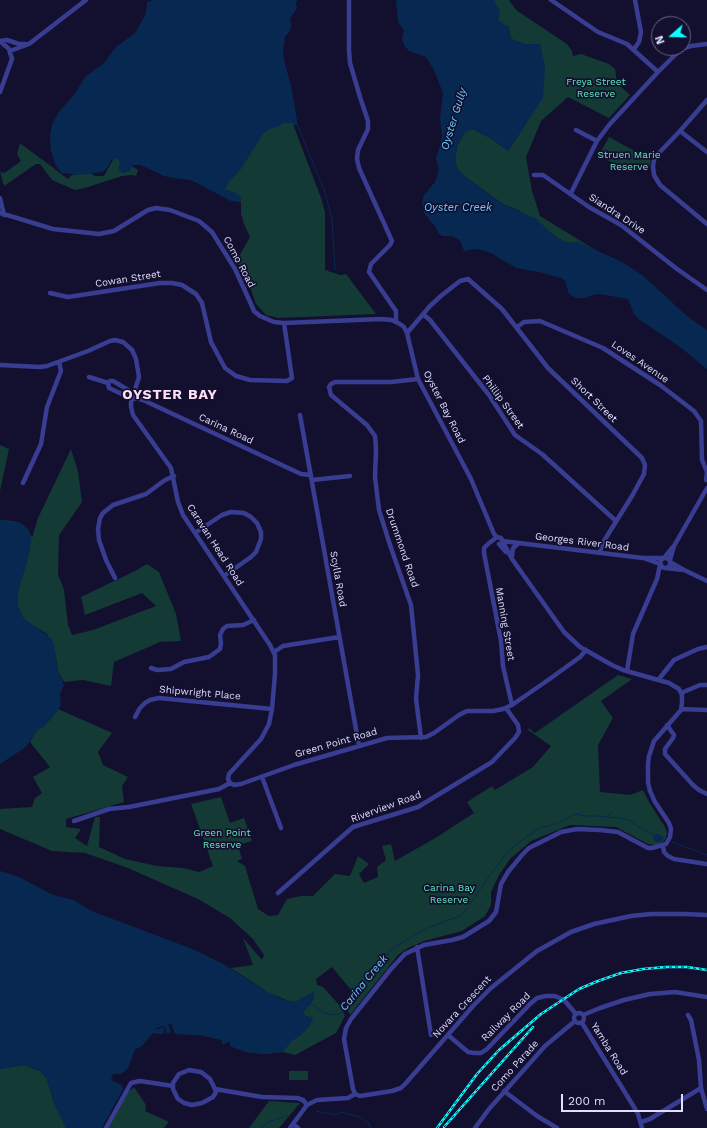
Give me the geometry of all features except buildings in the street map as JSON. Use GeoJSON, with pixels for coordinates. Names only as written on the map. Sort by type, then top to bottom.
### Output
{"type":"FeatureCollection","features":[{"type":"Feature","properties":{"kind":"street"},"geometry":{"type":"LineString","coordinates":[[10,51],[29,44],[86,0]]}},
{"type":"Feature","properties":{"kind":"street","name":"Oyster Bay Road"},"geometry":{"type":"LineString","coordinates":[[349,0],[348,50],[350,63],[368,121],[368,128],[358,150],[357,159],[359,168],[392,241],[390,245],[371,264],[369,272],[396,311],[396,321],[404,327],[407,333],[418,379],[471,479],[496,537]]}},
{"type":"Feature","properties":{"kind":"street"},"geometry":{"type":"LineString","coordinates":[[550,0],[598,32],[624,42],[634,49],[658,72]]}},
{"type":"Feature","properties":{"kind":"street"},"geometry":{"type":"LineString","coordinates":[[634,49],[639,42],[641,32],[635,0]]}},
{"type":"Feature","properties":{"kind":"street"},"geometry":{"type":"LineString","coordinates":[[0,41],[7,40],[23,45],[29,44]]}},
{"type":"Feature","properties":{"kind":"street"},"geometry":{"type":"LineString","coordinates":[[0,41],[5,44],[10,51],[12,59],[0,92]]}},
{"type":"Feature","properties":{"kind":"street"},"geometry":{"type":"LineString","coordinates":[[571,193],[597,141],[609,125],[681,49],[707,44]]}},
{"type":"Feature","properties":{"kind":"street"},"geometry":{"type":"LineString","coordinates":[[707,100],[656,158],[653,166],[654,175],[660,185],[707,224]]}},
{"type":"Feature","properties":{"kind":"street"},"geometry":{"type":"LineString","coordinates":[[576,130],[597,141]]}},
{"type":"Feature","properties":{"kind":"street"},"geometry":{"type":"LineString","coordinates":[[680,131],[707,152]]}},
{"type":"Feature","properties":{"kind":"street","name":"Siandra Drive"},"geometry":{"type":"LineString","coordinates":[[534,175],[543,175],[571,193],[589,207],[621,225],[677,269],[707,290]]}},
{"type":"Feature","properties":{"kind":"street"},"geometry":{"type":"LineString","coordinates":[[0,198],[2,214]]}},
{"type":"Feature","properties":{"kind":"street","name":"Como Road"},"geometry":{"type":"LineString","coordinates":[[2,214],[53,229],[99,234],[114,231],[142,212],[156,208],[170,210],[191,217],[206,226],[219,243],[235,269],[254,311],[266,320],[284,323],[381,319],[396,321]]}},
{"type":"Feature","properties":{"kind":"street","name":"Short Street"},"geometry":{"type":"LineString","coordinates":[[424,315],[430,306],[460,280],[465,279],[470,281],[502,309],[548,368],[644,462],[644,474],[602,544],[600,553]]}},
{"type":"Feature","properties":{"kind":"street","name":"Cowan Street"},"geometry":{"type":"LineString","coordinates":[[50,293],[68,297],[160,283],[182,285],[196,294],[202,303],[211,342],[222,364],[228,371],[236,376],[250,380],[287,381],[293,376],[284,323]]}},
{"type":"Feature","properties":{"kind":"street"},"geometry":{"type":"LineString","coordinates":[[407,333],[424,315]]}},
{"type":"Feature","properties":{"kind":"street","name":"Phillip Street"},"geometry":{"type":"LineString","coordinates":[[424,315],[430,320],[488,395],[515,435],[542,454],[616,521]]}},
{"type":"Feature","properties":{"kind":"street","name":"Loves Avenue"},"geometry":{"type":"LineString","coordinates":[[517,328],[524,322],[540,321],[603,348],[679,399],[694,411],[701,421],[702,460],[707,472],[706,490]]}},
{"type":"Feature","properties":{"kind":"street","name":"Caravan Head Road"},"geometry":{"type":"LineString","coordinates":[[0,364],[40,367],[88,352],[115,340],[123,342],[132,350],[137,364],[139,377],[131,407],[133,415],[172,468],[180,507],[195,533],[274,652],[276,662],[270,720],[265,732],[229,774],[228,779],[230,783]]}},
{"type":"Feature","properties":{"kind":"street"},"geometry":{"type":"LineString","coordinates":[[23,483],[41,444],[47,407],[61,371],[59,362]]}},
{"type":"Feature","properties":{"kind":"street","name":"Carina Road"},"geometry":{"type":"LineString","coordinates":[[89,377],[108,383],[113,381],[130,391],[133,398]]}},
{"type":"Feature","properties":{"kind":"street","name":"Drummond Road"},"geometry":{"type":"LineString","coordinates":[[418,379],[391,382],[340,382],[331,384],[329,387],[332,395],[367,425],[375,436],[375,477],[379,510],[411,605],[418,675],[416,699],[421,738]]}},
{"type":"Feature","properties":{"kind":"street","name":"Carina Road"},"geometry":{"type":"LineString","coordinates":[[108,383],[109,388],[124,395],[143,400],[301,474],[311,475]]}},
{"type":"Feature","properties":{"kind":"street","name":"Scylla Road"},"geometry":{"type":"LineString","coordinates":[[300,414],[359,746]]}},
{"type":"Feature","properties":{"kind":"street"},"geometry":{"type":"LineString","coordinates":[[115,578],[106,560],[99,540],[98,529],[100,518],[113,505],[146,494],[165,480],[174,476]]}},
{"type":"Feature","properties":{"kind":"street"},"geometry":{"type":"LineString","coordinates":[[312,480],[350,476]]}},
{"type":"Feature","properties":{"kind":"street"},"geometry":{"type":"LineString","coordinates":[[657,579],[669,566],[674,546],[706,490]]}},
{"type":"Feature","properties":{"kind":"street"},"geometry":{"type":"LineString","coordinates":[[195,533],[222,515],[231,512],[244,513],[251,517],[257,524],[261,532],[261,539],[256,552],[224,576]]}},
{"type":"Feature","properties":{"kind":"street"},"geometry":{"type":"LineString","coordinates":[[355,1094],[344,1039],[346,1028],[351,1019],[405,954],[417,947],[459,938],[469,934],[489,921],[496,912],[498,906],[501,884],[515,863],[529,848],[561,832],[577,829],[613,831],[648,848],[652,848],[662,846],[668,841],[671,832],[669,823],[655,802],[650,791],[648,769],[651,749],[658,736],[678,715],[681,709],[681,693],[675,686],[659,679],[627,671],[612,665],[574,643],[564,632],[500,543],[501,538],[496,537],[486,546]]}},
{"type":"Feature","properties":{"kind":"street"},"geometry":{"type":"LineString","coordinates":[[486,546],[500,543]]}},
{"type":"Feature","properties":{"kind":"street","name":"Georges River Road"},"geometry":{"type":"LineString","coordinates":[[500,543],[519,543],[643,558],[663,558],[670,561]]}},
{"type":"Feature","properties":{"kind":"street"},"geometry":{"type":"LineString","coordinates":[[512,559],[512,551],[519,543]]}},
{"type":"Feature","properties":{"kind":"street","name":"Manning Street"},"geometry":{"type":"LineString","coordinates":[[486,546],[484,558],[500,641],[503,666],[512,705]]}},
{"type":"Feature","properties":{"kind":"street"},"geometry":{"type":"LineString","coordinates":[[627,671],[633,634],[657,579],[660,564],[670,548],[674,546]]}},
{"type":"Feature","properties":{"kind":"street","name":"Georges River Road"},"geometry":{"type":"LineString","coordinates":[[643,558],[660,564],[666,568]]}},
{"type":"Feature","properties":{"kind":"street"},"geometry":{"type":"LineString","coordinates":[[670,561],[684,570],[707,581]]}},
{"type":"Feature","properties":{"kind":"street"},"geometry":{"type":"LineString","coordinates":[[666,568],[684,570]]}},
{"type":"Feature","properties":{"kind":"street"},"geometry":{"type":"LineString","coordinates":[[151,668],[157,670],[170,670],[190,661],[209,657],[220,649],[220,635],[223,629],[227,626],[242,625],[254,620]]}},
{"type":"Feature","properties":{"kind":"street"},"geometry":{"type":"LineString","coordinates":[[274,652],[283,646],[339,637]]}},
{"type":"Feature","properties":{"kind":"street"},"geometry":{"type":"LineString","coordinates":[[659,679],[674,660],[698,649],[707,647]]}},
{"type":"Feature","properties":{"kind":"street","name":"Green Point Road"},"geometry":{"type":"LineString","coordinates":[[74,821],[109,809],[129,807],[219,789],[230,783],[236,786],[294,765],[392,737],[426,737],[464,712],[493,711],[512,705],[576,660],[586,650]]}},
{"type":"Feature","properties":{"kind":"street"},"geometry":{"type":"LineString","coordinates":[[681,693],[700,685],[707,685]]}},
{"type":"Feature","properties":{"kind":"street","name":"Shipwright Place"},"geometry":{"type":"LineString","coordinates":[[136,717],[140,708],[145,703],[159,698],[272,708]]}},
{"type":"Feature","properties":{"kind":"street","name":"Riverview Road"},"geometry":{"type":"LineString","coordinates":[[278,893],[353,827],[418,807],[492,762],[519,732],[518,725],[506,708]]}},
{"type":"Feature","properties":{"kind":"street"},"geometry":{"type":"LineString","coordinates":[[681,709],[707,710]]}},
{"type":"Feature","properties":{"kind":"street"},"geometry":{"type":"LineString","coordinates":[[667,725],[674,735],[665,749],[666,754],[693,785],[707,794]]}},
{"type":"Feature","properties":{"kind":"street"},"geometry":{"type":"LineString","coordinates":[[262,777],[281,828]]}},
{"type":"Feature","properties":{"kind":"street"},"geometry":{"type":"LineString","coordinates":[[662,846],[664,852],[674,859],[707,864]]}},
{"type":"Feature","properties":{"kind":"street","name":"Novara Crescent"},"geometry":{"type":"LineString","coordinates":[[307,1105],[317,1100],[348,1098],[355,1094],[360,1096],[392,1091],[401,1088],[482,997],[506,975],[537,951],[571,932],[594,924],[630,916],[678,914],[707,916]]}},
{"type":"Feature","properties":{"kind":"street"},"geometry":{"type":"LineString","coordinates":[[417,947],[431,1035]]}},
{"type":"Feature","properties":{"kind":"street"},"geometry":{"type":"LineString","coordinates":[[583,1015],[584,1018],[582,1023],[574,1021],[576,1014],[579,1013],[583,1015],[624,1000],[650,994],[675,992],[707,997]]}},
{"type":"Feature","properties":{"kind":"street","name":"Railway Road"},"geometry":{"type":"LineString","coordinates":[[448,1035],[468,1052],[481,1053],[487,1049],[533,1000],[546,996],[555,996],[564,1000],[576,1014]]}},
{"type":"Feature","properties":{"kind":"street"},"geometry":{"type":"LineString","coordinates":[[688,1015],[691,1020],[699,1060],[701,1088],[707,1109]]}},
{"type":"Feature","properties":{"kind":"street","name":"Como Parade"},"geometry":{"type":"LineString","coordinates":[[474,1128],[504,1091],[550,1042],[574,1021]]}},
{"type":"Feature","properties":{"kind":"street","name":"Yamba Road"},"geometry":{"type":"LineString","coordinates":[[582,1023],[634,1107],[641,1122],[642,1128]]}},
{"type":"Feature","properties":{"kind":"street"},"geometry":{"type":"LineString","coordinates":[[193,1070],[204,1074],[210,1079],[215,1089],[215,1094],[209,1100],[192,1105],[184,1103],[178,1098],[174,1093],[173,1086],[174,1080],[179,1074],[185,1071],[193,1070]]}},
{"type":"Feature","properties":{"kind":"street"},"geometry":{"type":"LineString","coordinates":[[106,1128],[131,1083],[140,1081],[173,1086]]}},
{"type":"Feature","properties":{"kind":"street"},"geometry":{"type":"LineString","coordinates":[[641,1122],[650,1119],[701,1088]]}},
{"type":"Feature","properties":{"kind":"street"},"geometry":{"type":"LineString","coordinates":[[215,1089],[262,1097],[297,1098],[303,1100],[307,1105],[292,1126],[298,1128]]}},
{"type":"Feature","properties":{"kind":"street"},"geometry":{"type":"LineString","coordinates":[[504,1091],[537,1116],[557,1128]]}},
{"type":"Feature","properties":{"kind":"green space","name":"Freya Street Reserve"},"geometry":{"type":"Polygon","coordinates":[[[493,0],[509,0],[516,10],[567,44],[572,51],[573,56],[581,54],[609,64],[615,69],[617,83],[630,95],[609,118],[568,97],[541,121],[526,157],[532,191],[540,216],[597,251],[578,242],[563,242],[518,210],[503,204],[463,175],[457,168],[455,161],[457,146],[465,132],[473,129],[492,139],[508,151],[525,125],[540,44],[525,44],[513,40],[510,36],[509,30],[498,20],[499,12],[493,0]]]}},
{"type":"Feature","properties":{"kind":"green space"},"geometry":{"type":"Polygon","coordinates":[[[285,112],[298,126],[293,124],[325,212],[325,270],[340,275],[346,274],[376,314],[279,318],[266,315],[256,304],[249,284],[237,260],[250,237],[241,214],[241,202],[229,200],[218,178],[257,135],[285,112]]]}},
{"type":"Feature","properties":{"kind":"green space","name":"Struen Marie Reserve"},"geometry":{"type":"Polygon","coordinates":[[[609,137],[651,160],[649,169],[627,172],[599,155],[609,137]]]}},
{"type":"Feature","properties":{"kind":"green space"},"geometry":{"type":"Polygon","coordinates":[[[20,143],[68,179],[72,175],[87,171],[95,176],[104,176],[115,156],[138,170],[136,176],[122,176],[75,190],[52,180],[40,164],[36,164],[4,186],[0,171],[2,173],[6,172],[21,161],[17,154],[20,143]]]}},
{"type":"Feature","properties":{"kind":"green space"},"geometry":{"type":"Polygon","coordinates":[[[0,445],[9,449],[0,491],[0,445]]]}},
{"type":"Feature","properties":{"kind":"green space"},"geometry":{"type":"Polygon","coordinates":[[[71,449],[78,471],[82,502],[59,535],[58,574],[64,590],[68,625],[72,635],[93,630],[156,606],[142,593],[85,615],[81,597],[147,564],[159,572],[176,614],[181,641],[160,642],[114,662],[111,686],[83,680],[64,682],[58,672],[56,657],[47,634],[26,621],[20,611],[6,604],[0,520],[13,521],[22,524],[28,530],[32,538],[38,518],[71,449]]]}},
{"type":"Feature","properties":{"kind":"green space"},"geometry":{"type":"Polygon","coordinates":[[[618,675],[632,679],[601,701],[613,718],[598,745],[600,792],[630,795],[643,790],[665,827],[667,833],[666,838],[662,843],[655,845],[648,844],[616,827],[570,825],[531,841],[510,859],[499,875],[491,892],[491,905],[485,916],[462,931],[424,941],[408,948],[398,955],[350,1015],[344,1003],[352,991],[332,967],[316,979],[317,985],[323,987],[341,1007],[345,1016],[336,1033],[295,1055],[283,1052],[265,1054],[246,1052],[230,1046],[230,1041],[222,1044],[222,1040],[201,1035],[175,1034],[172,1025],[308,1028],[313,1018],[305,1016],[303,1012],[314,998],[314,992],[296,1002],[289,1001],[269,993],[231,968],[253,965],[243,938],[262,960],[264,955],[253,939],[230,918],[198,899],[128,868],[85,853],[52,851],[0,829],[0,809],[32,807],[35,798],[42,793],[33,777],[50,767],[30,742],[37,730],[44,726],[58,709],[112,733],[98,752],[103,765],[128,777],[122,786],[124,802],[66,819],[66,827],[81,829],[75,838],[87,846],[95,817],[100,817],[99,847],[125,859],[157,866],[183,868],[199,872],[213,866],[191,804],[221,797],[230,823],[244,818],[252,841],[238,845],[242,859],[237,861],[245,866],[258,909],[269,916],[278,915],[287,899],[301,896],[313,896],[335,874],[350,876],[358,856],[369,864],[359,874],[364,883],[378,877],[377,867],[386,860],[382,846],[391,844],[395,861],[437,837],[474,813],[467,802],[492,786],[495,790],[533,767],[551,746],[528,730],[529,728],[535,733],[618,675]]]}},
{"type":"Feature","properties":{"kind":"green space"},"geometry":{"type":"Polygon","coordinates":[[[24,1065],[40,1071],[47,1079],[54,1103],[66,1128],[0,1128],[0,1069],[24,1065]]]}},
{"type":"Feature","properties":{"kind":"green space"},"geometry":{"type":"Polygon","coordinates":[[[289,1071],[308,1071],[308,1080],[289,1080],[289,1071]]]}},
{"type":"Feature","properties":{"kind":"green space"},"geometry":{"type":"Polygon","coordinates":[[[134,1087],[146,1105],[145,1111],[169,1122],[164,1128],[108,1128],[127,1093],[134,1087]]]}},
{"type":"Feature","properties":{"kind":"green space"},"geometry":{"type":"Polygon","coordinates":[[[269,1101],[300,1103],[279,1128],[249,1128],[269,1101]]]}},
{"type":"Feature","properties":{"kind":"water"},"geometry":{"type":"Polygon","coordinates":[[[154,0],[297,0],[297,8],[290,19],[291,27],[288,34],[285,36],[283,51],[298,126],[293,123],[284,123],[269,129],[263,134],[241,169],[229,182],[225,189],[238,194],[241,198],[241,202],[231,201],[191,180],[164,176],[141,165],[133,165],[130,171],[123,173],[118,170],[120,163],[117,158],[111,160],[107,168],[102,172],[81,175],[62,173],[55,163],[51,151],[50,136],[52,125],[58,113],[74,95],[86,76],[103,64],[116,47],[135,33],[146,14],[147,2],[154,0]]]}},
{"type":"Feature","properties":{"kind":"water","name":"Oyster Creek"},"geometry":{"type":"Polygon","coordinates":[[[396,0],[493,0],[500,11],[498,20],[509,26],[510,36],[513,40],[525,44],[540,44],[545,66],[543,98],[508,151],[492,139],[474,129],[465,132],[457,146],[455,161],[457,168],[463,175],[503,204],[537,219],[563,242],[578,242],[622,262],[642,275],[687,316],[707,330],[707,369],[680,347],[640,320],[634,314],[628,299],[600,294],[584,298],[576,298],[569,294],[565,281],[561,278],[516,268],[491,253],[481,250],[477,249],[464,251],[461,242],[458,239],[452,236],[443,236],[439,234],[424,213],[422,202],[424,195],[435,182],[439,171],[436,158],[442,135],[440,119],[443,93],[434,70],[426,57],[409,51],[404,45],[402,38],[404,30],[398,22],[396,0]]]}},
{"type":"Feature","properties":{"kind":"water"},"geometry":{"type":"Polygon","coordinates":[[[0,520],[19,523],[27,528],[30,534],[31,542],[29,555],[18,593],[18,605],[23,618],[52,639],[58,672],[64,685],[60,694],[61,705],[53,717],[44,726],[37,730],[26,747],[0,764],[0,520]]]}},
{"type":"Feature","properties":{"kind":"water"},"geometry":{"type":"Polygon","coordinates":[[[656,833],[664,837],[661,842],[654,840],[653,838],[656,833]]]}},
{"type":"Feature","properties":{"kind":"water"},"geometry":{"type":"Polygon","coordinates":[[[0,871],[19,877],[53,895],[73,900],[94,912],[195,950],[225,965],[269,993],[285,1000],[296,1002],[314,991],[314,998],[303,1012],[305,1016],[313,1018],[308,1028],[292,1041],[283,1052],[265,1054],[246,1052],[230,1046],[230,1041],[222,1044],[222,1040],[201,1035],[175,1034],[172,1024],[168,1024],[171,1032],[167,1034],[164,1026],[156,1028],[156,1030],[163,1027],[165,1033],[153,1033],[141,1047],[135,1049],[127,1069],[121,1074],[113,1074],[111,1080],[122,1085],[123,1089],[102,1128],[66,1128],[54,1103],[47,1079],[40,1071],[24,1065],[0,1069],[0,871]]]}},
{"type":"Feature","properties":{"kind":"waterway"},"geometry":{"type":"LineString","coordinates":[[298,126],[324,189],[332,219],[335,270]]}},
{"type":"Feature","properties":{"kind":"waterway","name":"Oyster Gully"},"geometry":{"type":"LineString","coordinates":[[560,239],[566,243]]}},
{"type":"Feature","properties":{"kind":"waterway","name":"Carina Creek"},"geometry":{"type":"LineString","coordinates":[[607,816],[613,812]]}},
{"type":"Feature","properties":{"kind":"waterway","name":"Carina Creek"},"geometry":{"type":"LineString","coordinates":[[310,1004],[322,1012],[334,1015],[343,1012],[350,1004],[367,977],[394,947],[427,928],[460,916],[510,849],[538,829],[557,823],[575,814],[620,818],[631,821],[655,836]]}},
{"type":"Feature","properties":{"kind":"waterway","name":"Carina Creek"},"geometry":{"type":"LineString","coordinates":[[672,842],[707,855]]}},
{"type":"Feature","properties":{"kind":"waterway"},"geometry":{"type":"LineString","coordinates":[[316,1111],[336,1115],[340,1112],[357,1116],[366,1122],[367,1121],[371,1128]]}},
{"type":"Feature","properties":{"kind":"waterway"},"geometry":{"type":"LineString","coordinates":[[262,1128],[269,1122],[288,1115]]}},
{"type":"Feature","properties":{"kind":"railway"},"geometry":{"type":"LineString","coordinates":[[437,1128],[477,1074],[499,1050],[541,1014],[579,989],[621,973],[643,969],[687,967],[707,970]]}},
{"type":"Feature","properties":{"kind":"railway"},"geometry":{"type":"LineString","coordinates":[[444,1127],[533,1027]]}},
{"type":"Feature","properties":{"kind":"district","name":"OYSTER BAY"},"geometry":{"type":"Point","coordinates":[170,395]}},
{"type":"Feature","properties":{"kind":"park label","name":"Green Point Reserve"},"geometry":{"type":"Point","coordinates":[222,838]}},
{"type":"Feature","properties":{"kind":"park label","name":"Carina Bay Reserve"},"geometry":{"type":"Point","coordinates":[449,894]}}]}
